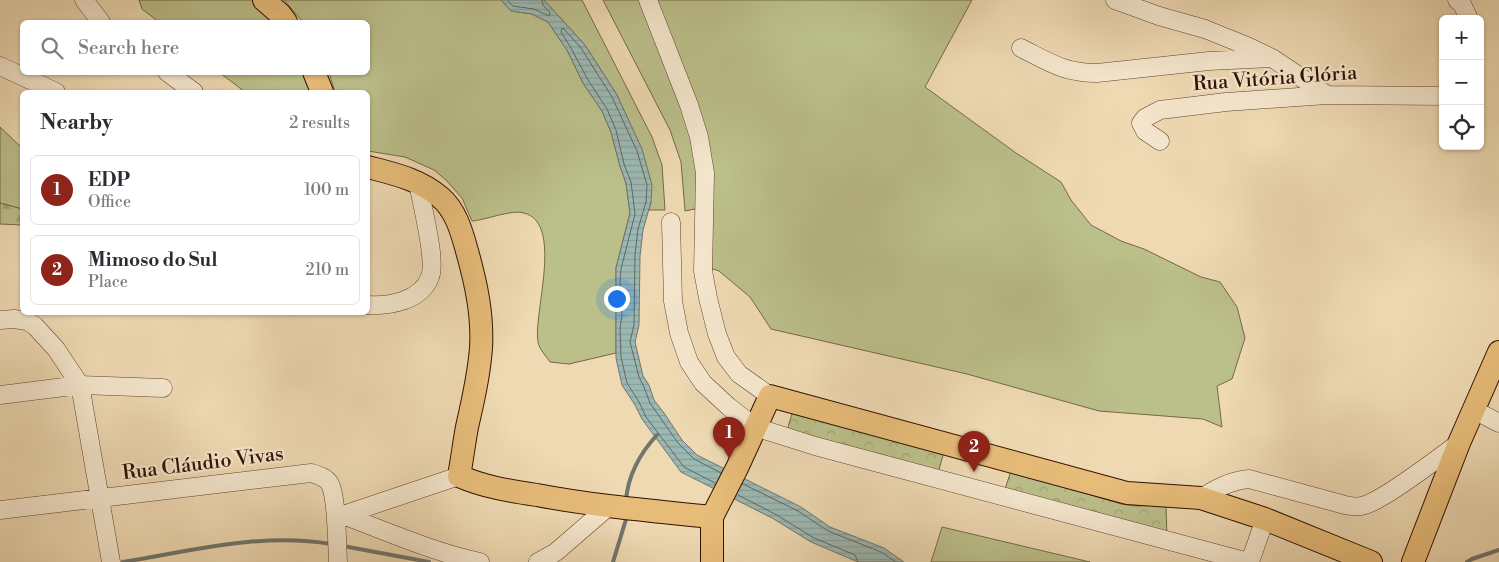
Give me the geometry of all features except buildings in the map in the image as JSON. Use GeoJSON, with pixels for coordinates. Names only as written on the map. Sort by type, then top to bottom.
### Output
{"type":"FeatureCollection","features":[{"type":"Feature","properties":{"kind":"main road"},"geometry":{"type":"LineString","coordinates":[[264,0],[284,20]]}},
{"type":"Feature","properties":{"kind":"main road"},"geometry":{"type":"LineString","coordinates":[[315,75],[321,90]]}},
{"type":"Feature","properties":{"kind":"main road"},"geometry":{"type":"LineString","coordinates":[[370,168],[418,182],[442,198],[454,215],[463,238],[475,280],[480,310],[481,347],[478,376],[459,476],[495,488],[621,508],[716,509]]}},
{"type":"Feature","properties":{"kind":"main road"},"geometry":{"type":"LineString","coordinates":[[1413,562],[1459,443],[1499,352]]}},
{"type":"Feature","properties":{"kind":"main road"},"geometry":{"type":"LineString","coordinates":[[712,562],[716,509],[770,396],[1127,493],[1201,498],[1265,519],[1371,562]]}},
{"type":"Feature","properties":{"kind":"street"},"geometry":{"type":"LineString","coordinates":[[84,0],[99,20]]}},
{"type":"Feature","properties":{"kind":"street"},"geometry":{"type":"LineString","coordinates":[[648,0],[689,105],[699,137],[705,173],[703,271],[717,334],[726,357],[739,374],[770,396]]}},
{"type":"Feature","properties":{"kind":"street"},"geometry":{"type":"LineString","coordinates":[[1115,0],[1159,16],[1206,29],[1247,46],[1272,58],[1327,95]]}},
{"type":"Feature","properties":{"kind":"street"},"geometry":{"type":"LineString","coordinates":[[1457,0],[1462,4],[1467,15]]}},
{"type":"Feature","properties":{"kind":"street"},"geometry":{"type":"LineString","coordinates":[[1021,48],[1066,70],[1082,73],[1209,61],[1272,58]]}},
{"type":"Feature","properties":{"kind":"street"},"geometry":{"type":"LineString","coordinates":[[0,66],[52,90]]}},
{"type":"Feature","properties":{"kind":"street"},"geometry":{"type":"LineString","coordinates":[[171,75],[191,90]]}},
{"type":"Feature","properties":{"kind":"street","name":"Rua Vitória Glória"},"geometry":{"type":"LineString","coordinates":[[1160,141],[1145,131],[1141,123],[1144,118],[1160,110],[1226,102],[1327,95],[1439,96]]}},
{"type":"Feature","properties":{"kind":"street"},"geometry":{"type":"LineString","coordinates":[[370,305],[382,306],[407,299],[424,287],[431,276],[432,261],[418,182]]}},
{"type":"Feature","properties":{"kind":"street"},"geometry":{"type":"LineString","coordinates":[[671,222],[673,301],[679,333],[690,362],[703,383],[729,407],[755,427],[815,446],[1249,562],[1265,519]]}},
{"type":"Feature","properties":{"kind":"street"},"geometry":{"type":"LineString","coordinates":[[0,320],[14,319],[27,321],[35,326],[56,350],[80,385],[110,559]]}},
{"type":"Feature","properties":{"kind":"street"},"geometry":{"type":"LineString","coordinates":[[0,395],[80,385],[162,388]]}},
{"type":"Feature","properties":{"kind":"street"},"geometry":{"type":"LineString","coordinates":[[1474,410],[1499,423]]}},
{"type":"Feature","properties":{"kind":"street"},"geometry":{"type":"LineString","coordinates":[[1201,498],[1225,484],[1249,479],[1345,506],[1361,506],[1373,502],[1389,492],[1459,443]]}},
{"type":"Feature","properties":{"kind":"street","name":"Rua Cláudio Vivas"},"geometry":{"type":"LineString","coordinates":[[0,510],[310,473],[324,477],[330,484],[338,522],[338,558]]}},
{"type":"Feature","properties":{"kind":"street"},"geometry":{"type":"LineString","coordinates":[[338,522],[459,476]]}},
{"type":"Feature","properties":{"kind":"street"},"geometry":{"type":"LineString","coordinates":[[538,562],[621,508]]}},
{"type":"Feature","properties":{"kind":"street"},"geometry":{"type":"LineString","coordinates":[[338,522],[480,562]]}},
{"type":"Feature","properties":{"kind":"green space"},"geometry":{"type":"Polygon","coordinates":[[[139,0],[255,0],[277,20],[156,20],[142,9],[139,0]]]}},
{"type":"Feature","properties":{"kind":"green space"},"geometry":{"type":"Polygon","coordinates":[[[284,0],[501,0],[511,11],[532,14],[548,22],[567,50],[583,83],[602,111],[611,132],[626,183],[630,213],[616,268],[616,353],[569,364],[550,362],[541,350],[538,342],[545,251],[542,233],[536,220],[519,212],[472,221],[462,198],[434,170],[405,157],[370,151],[370,90],[334,90],[330,75],[370,75],[370,20],[301,20],[284,0]]]}},
{"type":"Feature","properties":{"kind":"green space"},"geometry":{"type":"Polygon","coordinates":[[[544,0],[582,0],[652,137],[662,165],[665,210],[649,210],[651,202],[637,139],[617,95],[585,45],[544,0]]]}},
{"type":"Feature","properties":{"kind":"green space"},"geometry":{"type":"Polygon","coordinates":[[[603,0],[972,0],[925,87],[1016,153],[1061,182],[1071,200],[1091,225],[1121,241],[1144,249],[1201,277],[1220,282],[1237,307],[1245,338],[1232,379],[1217,386],[1222,427],[1203,419],[1099,411],[967,374],[771,329],[750,297],[719,271],[701,265],[705,207],[685,211],[681,162],[670,130],[603,0]]]}},
{"type":"Feature","properties":{"kind":"green space"},"geometry":{"type":"Polygon","coordinates":[[[223,75],[308,75],[312,90],[242,90],[223,75]]]}},
{"type":"Feature","properties":{"kind":"green space"},"geometry":{"type":"Polygon","coordinates":[[[0,127],[20,146],[20,208],[0,203],[0,127]]]}},
{"type":"Feature","properties":{"kind":"green space"},"geometry":{"type":"Polygon","coordinates":[[[0,203],[20,208],[20,225],[0,224],[0,203]]]}},
{"type":"Feature","properties":{"kind":"green space"},"geometry":{"type":"Polygon","coordinates":[[[793,410],[944,452],[938,473],[787,431],[793,410]]]}},
{"type":"Feature","properties":{"kind":"green space"},"geometry":{"type":"Polygon","coordinates":[[[1011,471],[1121,504],[1137,506],[1166,505],[1167,538],[1004,492],[1011,471]]]}},
{"type":"Feature","properties":{"kind":"green space"},"geometry":{"type":"Polygon","coordinates":[[[942,527],[1090,562],[931,562],[942,527]]]}},
{"type":"Feature","properties":{"kind":"water"},"geometry":{"type":"Polygon","coordinates":[[[501,0],[544,0],[585,45],[617,95],[642,149],[652,185],[651,202],[643,230],[640,256],[639,325],[635,342],[643,376],[649,385],[654,400],[682,440],[697,455],[801,507],[830,527],[884,548],[904,562],[858,562],[811,542],[772,518],[681,472],[642,419],[622,385],[616,358],[616,268],[630,213],[626,183],[611,132],[602,111],[583,83],[567,50],[548,22],[532,14],[511,11],[501,0]]]}},
{"type":"Feature","properties":{"kind":"waterway"},"geometry":{"type":"LineString","coordinates":[[626,502],[629,484],[636,466],[645,450],[657,435]]}},
{"type":"Feature","properties":{"kind":"waterway"},"geometry":{"type":"LineString","coordinates":[[613,562],[627,516]]}},
{"type":"Feature","properties":{"kind":"waterway"},"geometry":{"type":"LineString","coordinates":[[123,562],[227,544],[279,540],[331,544]]}},
{"type":"Feature","properties":{"kind":"waterway"},"geometry":{"type":"LineString","coordinates":[[343,546],[429,562]]}},
{"type":"Feature","properties":{"kind":"waterway"},"geometry":{"type":"LineString","coordinates":[[1467,562],[1499,550]]}},
{"type":"Feature","properties":{"kind":"place","name":"EDP"},"geometry":{"type":"Point","coordinates":[729,458]}},
{"type":"Feature","properties":{"kind":"place","name":"Mimoso do Sul"},"geometry":{"type":"Point","coordinates":[974,472]}}]}
